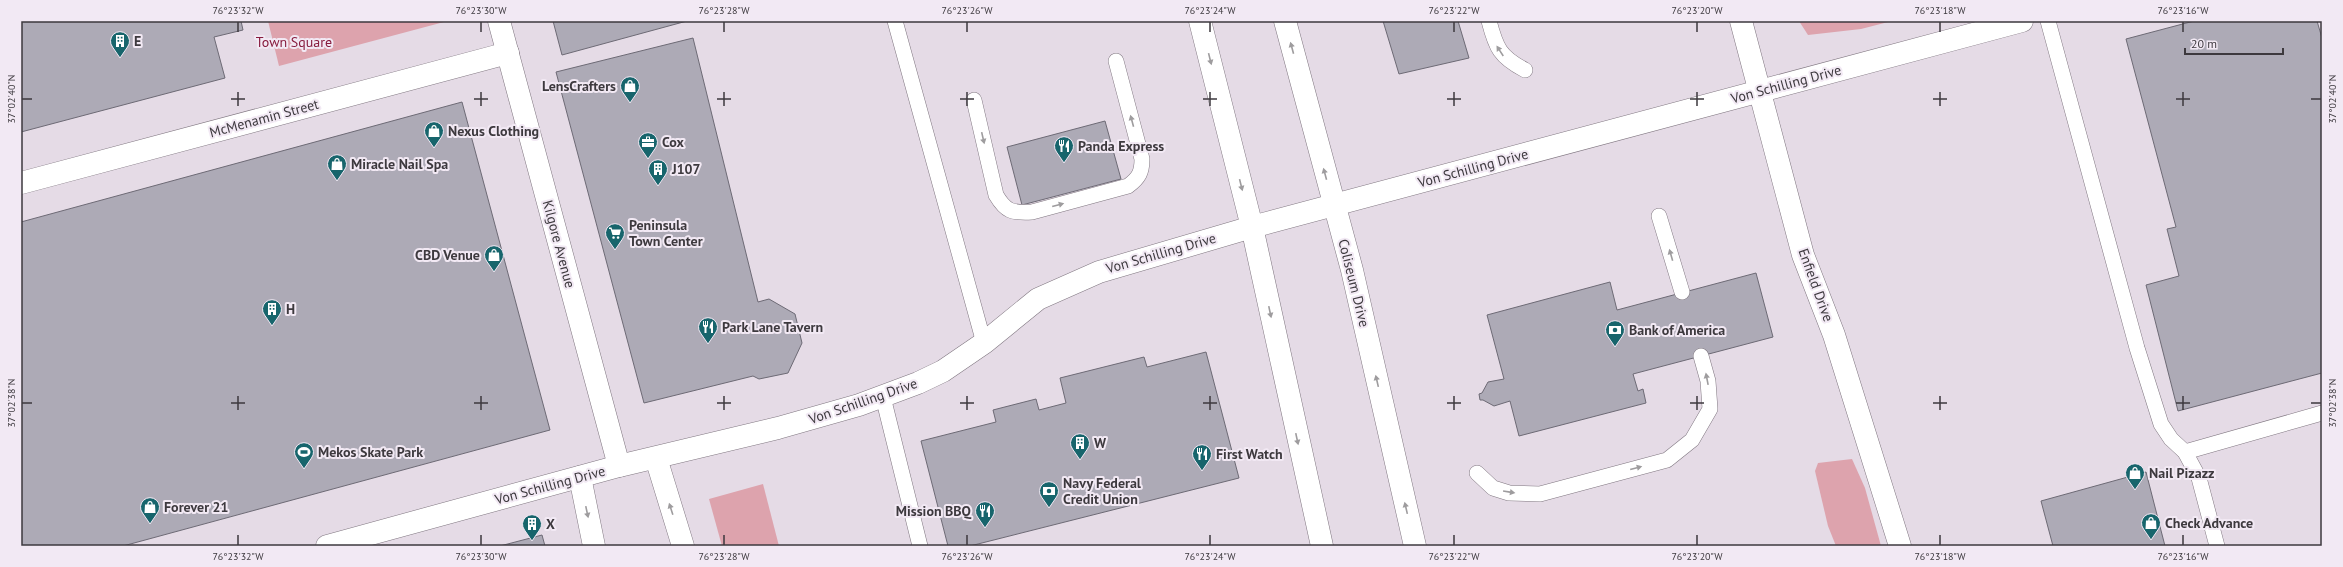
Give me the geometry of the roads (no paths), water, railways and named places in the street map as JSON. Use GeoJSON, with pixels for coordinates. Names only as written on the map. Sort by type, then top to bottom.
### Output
{"type":"FeatureCollection","features":[{"type":"Feature","properties":{"kind":"street","name":"Kilgore Avenue"},"geometry":{"type":"LineString","coordinates":[[499,21],[619,466]]}},
{"type":"Feature","properties":{"kind":"street"},"geometry":{"type":"LineString","coordinates":[[1200,21],[1252,227],[1322,546]]}},
{"type":"Feature","properties":{"kind":"street","name":"Coliseum Drive"},"geometry":{"type":"LineString","coordinates":[[1285,21],[1354,277],[1415,546]]}},
{"type":"Feature","properties":{"kind":"street","name":"Enfield Drive"},"geometry":{"type":"LineString","coordinates":[[1741,21],[1803,255],[1834,335],[1900,546]]}},
{"type":"Feature","properties":{"kind":"street","name":"Von Schilling Drive"},"geometry":{"type":"LineString","coordinates":[[327,546],[619,466],[778,428],[883,397],[942,371],[984,342],[1021,311],[1067,285],[1099,272],[1252,227],[2022,21]]}},
{"type":"Feature","properties":{"kind":"street","name":"McMenamin Street"},"geometry":{"type":"LineString","coordinates":[[21,184],[508,53]]}},
{"type":"Feature","properties":{"kind":"street"},"geometry":{"type":"LineString","coordinates":[[656,458],[683,546]]}},
{"type":"Feature","properties":{"kind":"street"},"geometry":{"type":"LineString","coordinates":[[580,477],[594,546]]}},
{"type":"Feature","properties":{"kind":"lane"},"geometry":{"type":"LineString","coordinates":[[895,21],[984,342]]}},
{"type":"Feature","properties":{"kind":"lane"},"geometry":{"type":"LineString","coordinates":[[1489,21],[1500,54],[1509,62],[1525,70]]}},
{"type":"Feature","properties":{"kind":"lane"},"geometry":{"type":"LineString","coordinates":[[2048,21],[2137,348],[2160,424],[2185,452],[2199,478],[2217,546]]}},
{"type":"Feature","properties":{"kind":"lane"},"geometry":{"type":"LineString","coordinates":[[974,100],[996,195],[1003,207],[1016,213],[1032,212],[1128,186],[1137,179],[1142,170],[1142,158],[1116,61]]}},
{"type":"Feature","properties":{"kind":"lane"},"geometry":{"type":"LineString","coordinates":[[1659,216],[1682,292]]}},
{"type":"Feature","properties":{"kind":"lane"},"geometry":{"type":"LineString","coordinates":[[1477,473],[1493,488],[1509,493],[1540,494],[1667,460],[1692,440],[1710,409],[1708,381],[1701,356]]}},
{"type":"Feature","properties":{"kind":"lane"},"geometry":{"type":"LineString","coordinates":[[883,397],[920,546]]}},
{"type":"Feature","properties":{"kind":"lane"},"geometry":{"type":"LineString","coordinates":[[2185,452],[2322,413]]}},
{"type":"Feature","properties":{"kind":"place","name":"E"},"geometry":{"type":"Point","coordinates":[120,58]}},
{"type":"Feature","properties":{"kind":"place","name":"LensCrafters"},"geometry":{"type":"Point","coordinates":[630,103]}},
{"type":"Feature","properties":{"kind":"place","name":"Nexus Clothing"},"geometry":{"type":"Point","coordinates":[434,148]}},
{"type":"Feature","properties":{"kind":"place","name":"Cox"},"geometry":{"type":"Point","coordinates":[648,159]}},
{"type":"Feature","properties":{"kind":"place","name":"Panda Express"},"geometry":{"type":"Point","coordinates":[1064,163]}},
{"type":"Feature","properties":{"kind":"place","name":"Miracle Nail Spa"},"geometry":{"type":"Point","coordinates":[337,181]}},
{"type":"Feature","properties":{"kind":"place","name":"J107"},"geometry":{"type":"Point","coordinates":[658,186]}},
{"type":"Feature","properties":{"kind":"place","name":"Peninsula Town Center"},"geometry":{"type":"Point","coordinates":[615,250]}},
{"type":"Feature","properties":{"kind":"place","name":"CBD Venue"},"geometry":{"type":"Point","coordinates":[494,272]}},
{"type":"Feature","properties":{"kind":"place","name":"H"},"geometry":{"type":"Point","coordinates":[272,326]}},
{"type":"Feature","properties":{"kind":"place","name":"Park Lane Tavern"},"geometry":{"type":"Point","coordinates":[708,344]}},
{"type":"Feature","properties":{"kind":"place","name":"Bank of America"},"geometry":{"type":"Point","coordinates":[1615,347]}},
{"type":"Feature","properties":{"kind":"place","name":"W"},"geometry":{"type":"Point","coordinates":[1080,460]}},
{"type":"Feature","properties":{"kind":"place","name":"Mekos Skate Park"},"geometry":{"type":"Point","coordinates":[304,469]}},
{"type":"Feature","properties":{"kind":"place","name":"First Watch"},"geometry":{"type":"Point","coordinates":[1202,471]}},
{"type":"Feature","properties":{"kind":"place","name":"Nail Pizazz"},"geometry":{"type":"Point","coordinates":[2135,490]}},
{"type":"Feature","properties":{"kind":"place","name":"Navy Federal Credit Union"},"geometry":{"type":"Point","coordinates":[1049,508]}},
{"type":"Feature","properties":{"kind":"place","name":"Forever 21"},"geometry":{"type":"Point","coordinates":[150,524]}},
{"type":"Feature","properties":{"kind":"place","name":"Mission BBQ"},"geometry":{"type":"Point","coordinates":[985,528]}},
{"type":"Feature","properties":{"kind":"place","name":"Check Advance"},"geometry":{"type":"Point","coordinates":[2151,540]}},
{"type":"Feature","properties":{"kind":"place","name":"X"},"geometry":{"type":"Point","coordinates":[532,541]}},
{"type":"Feature","properties":{"kind":"park label","name":"Town Square"},"geometry":{"type":"Point","coordinates":[294,42]}}]}
